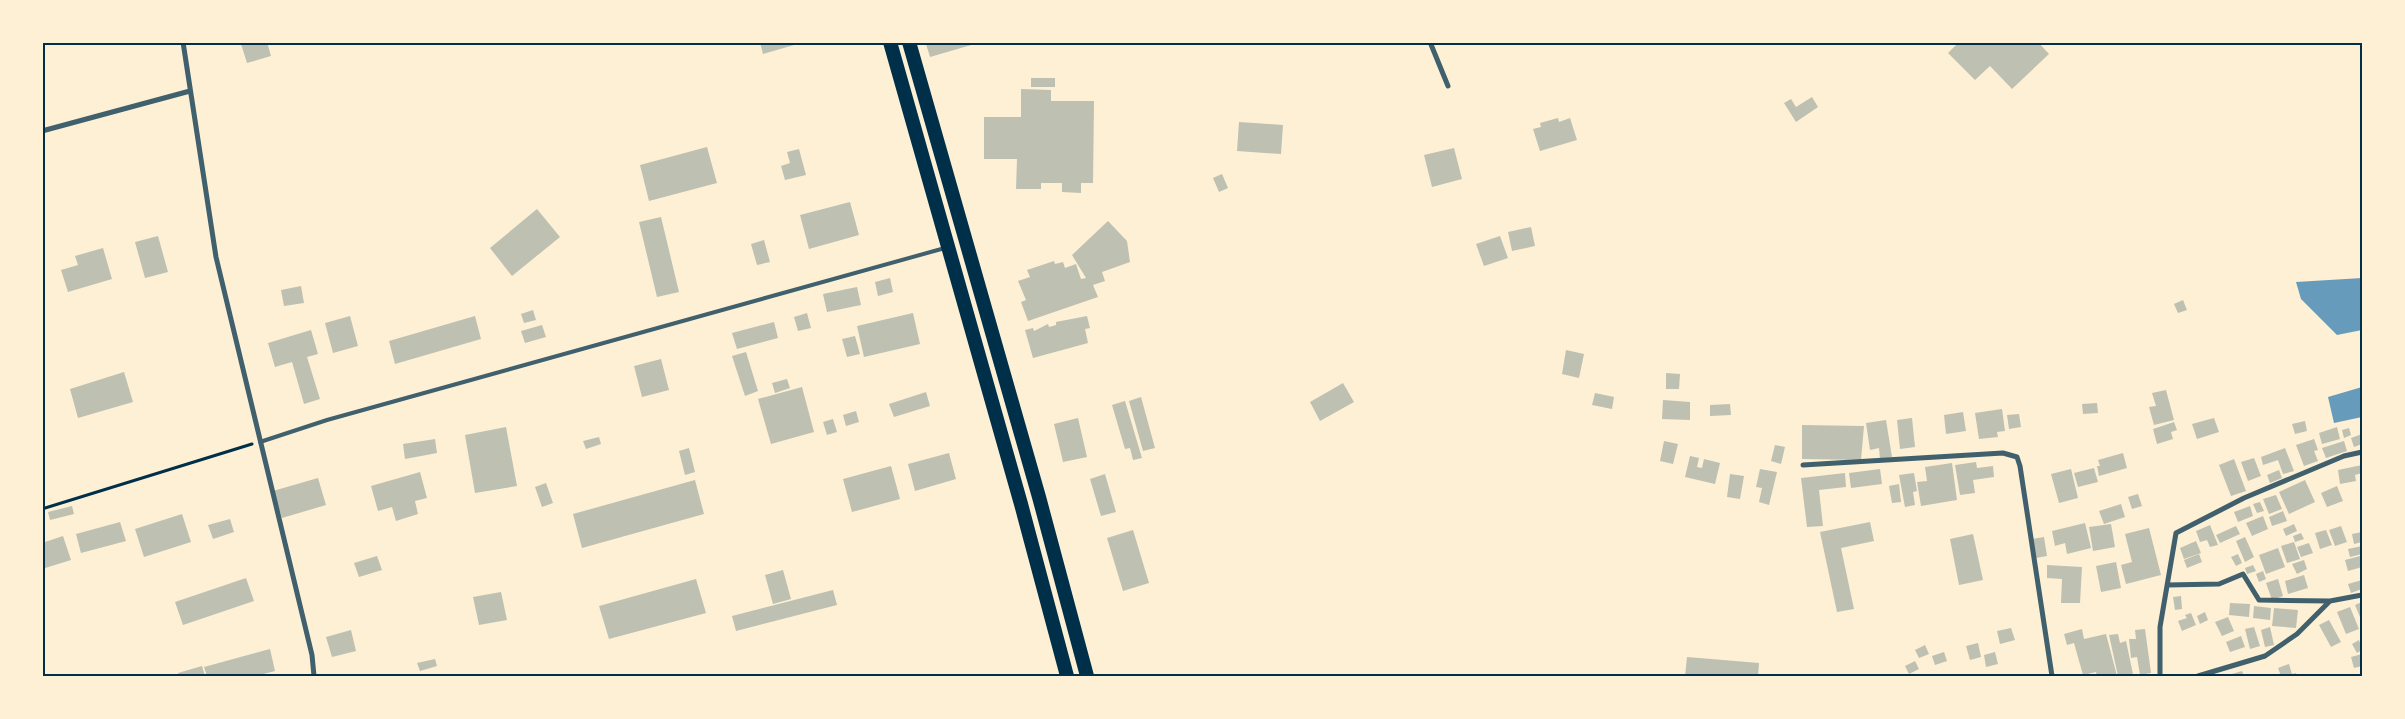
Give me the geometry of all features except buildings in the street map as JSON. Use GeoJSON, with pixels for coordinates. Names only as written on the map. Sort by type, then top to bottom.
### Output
{"type":"FeatureCollection","features":[{"type":"Feature","properties":{"kind":"highway"},"geometry":{"type":"LineString","coordinates":[[890,42],[1021,504],[1067,676]]}},
{"type":"Feature","properties":{"kind":"highway"},"geometry":{"type":"LineString","coordinates":[[909,42],[1088,676]]}},
{"type":"Feature","properties":{"kind":"highway"},"geometry":{"type":"LineString","coordinates":[[914,125],[930,119]]}},
{"type":"Feature","properties":{"kind":"highway"},"geometry":{"type":"LineString","coordinates":[[1021,504],[1039,497]]}},
{"type":"Feature","properties":{"kind":"street"},"geometry":{"type":"LineString","coordinates":[[183,42],[216,257],[312,655],[314,676]]}},
{"type":"Feature","properties":{"kind":"street"},"geometry":{"type":"LineString","coordinates":[[1430,42],[1448,86]]}},
{"type":"Feature","properties":{"kind":"street"},"geometry":{"type":"LineString","coordinates":[[42,131],[190,91]]}},
{"type":"Feature","properties":{"kind":"street"},"geometry":{"type":"LineString","coordinates":[[2160,676],[2160,627],[2176,533],[2252,494],[2344,456],[2362,452]]}},
{"type":"Feature","properties":{"kind":"street"},"geometry":{"type":"LineString","coordinates":[[1803,465],[2003,453],[2017,457],[2020,466],[2052,676]]}},
{"type":"Feature","properties":{"kind":"street"},"geometry":{"type":"LineString","coordinates":[[2167,585],[2219,584],[2243,574],[2259,600],[2330,601],[2362,595]]}},
{"type":"Feature","properties":{"kind":"street"},"geometry":{"type":"LineString","coordinates":[[2198,676],[2265,656],[2297,634],[2330,601]]}},
{"type":"Feature","properties":{"kind":"lane"},"geometry":{"type":"LineString","coordinates":[[260,442],[336,418],[965,241]]}},
{"type":"Feature","properties":{"kind":"path"},"geometry":{"type":"LineString","coordinates":[[42,509],[260,442]]}},
{"type":"Feature","properties":{"kind":"water"},"geometry":{"type":"Polygon","coordinates":[[[2362,278],[2362,330],[2337,335],[2301,299],[2296,282],[2362,278]]]}},
{"type":"Feature","properties":{"kind":"water"},"geometry":{"type":"Polygon","coordinates":[[[2362,387],[2362,417],[2334,423],[2328,397],[2362,387]]]}}]}
